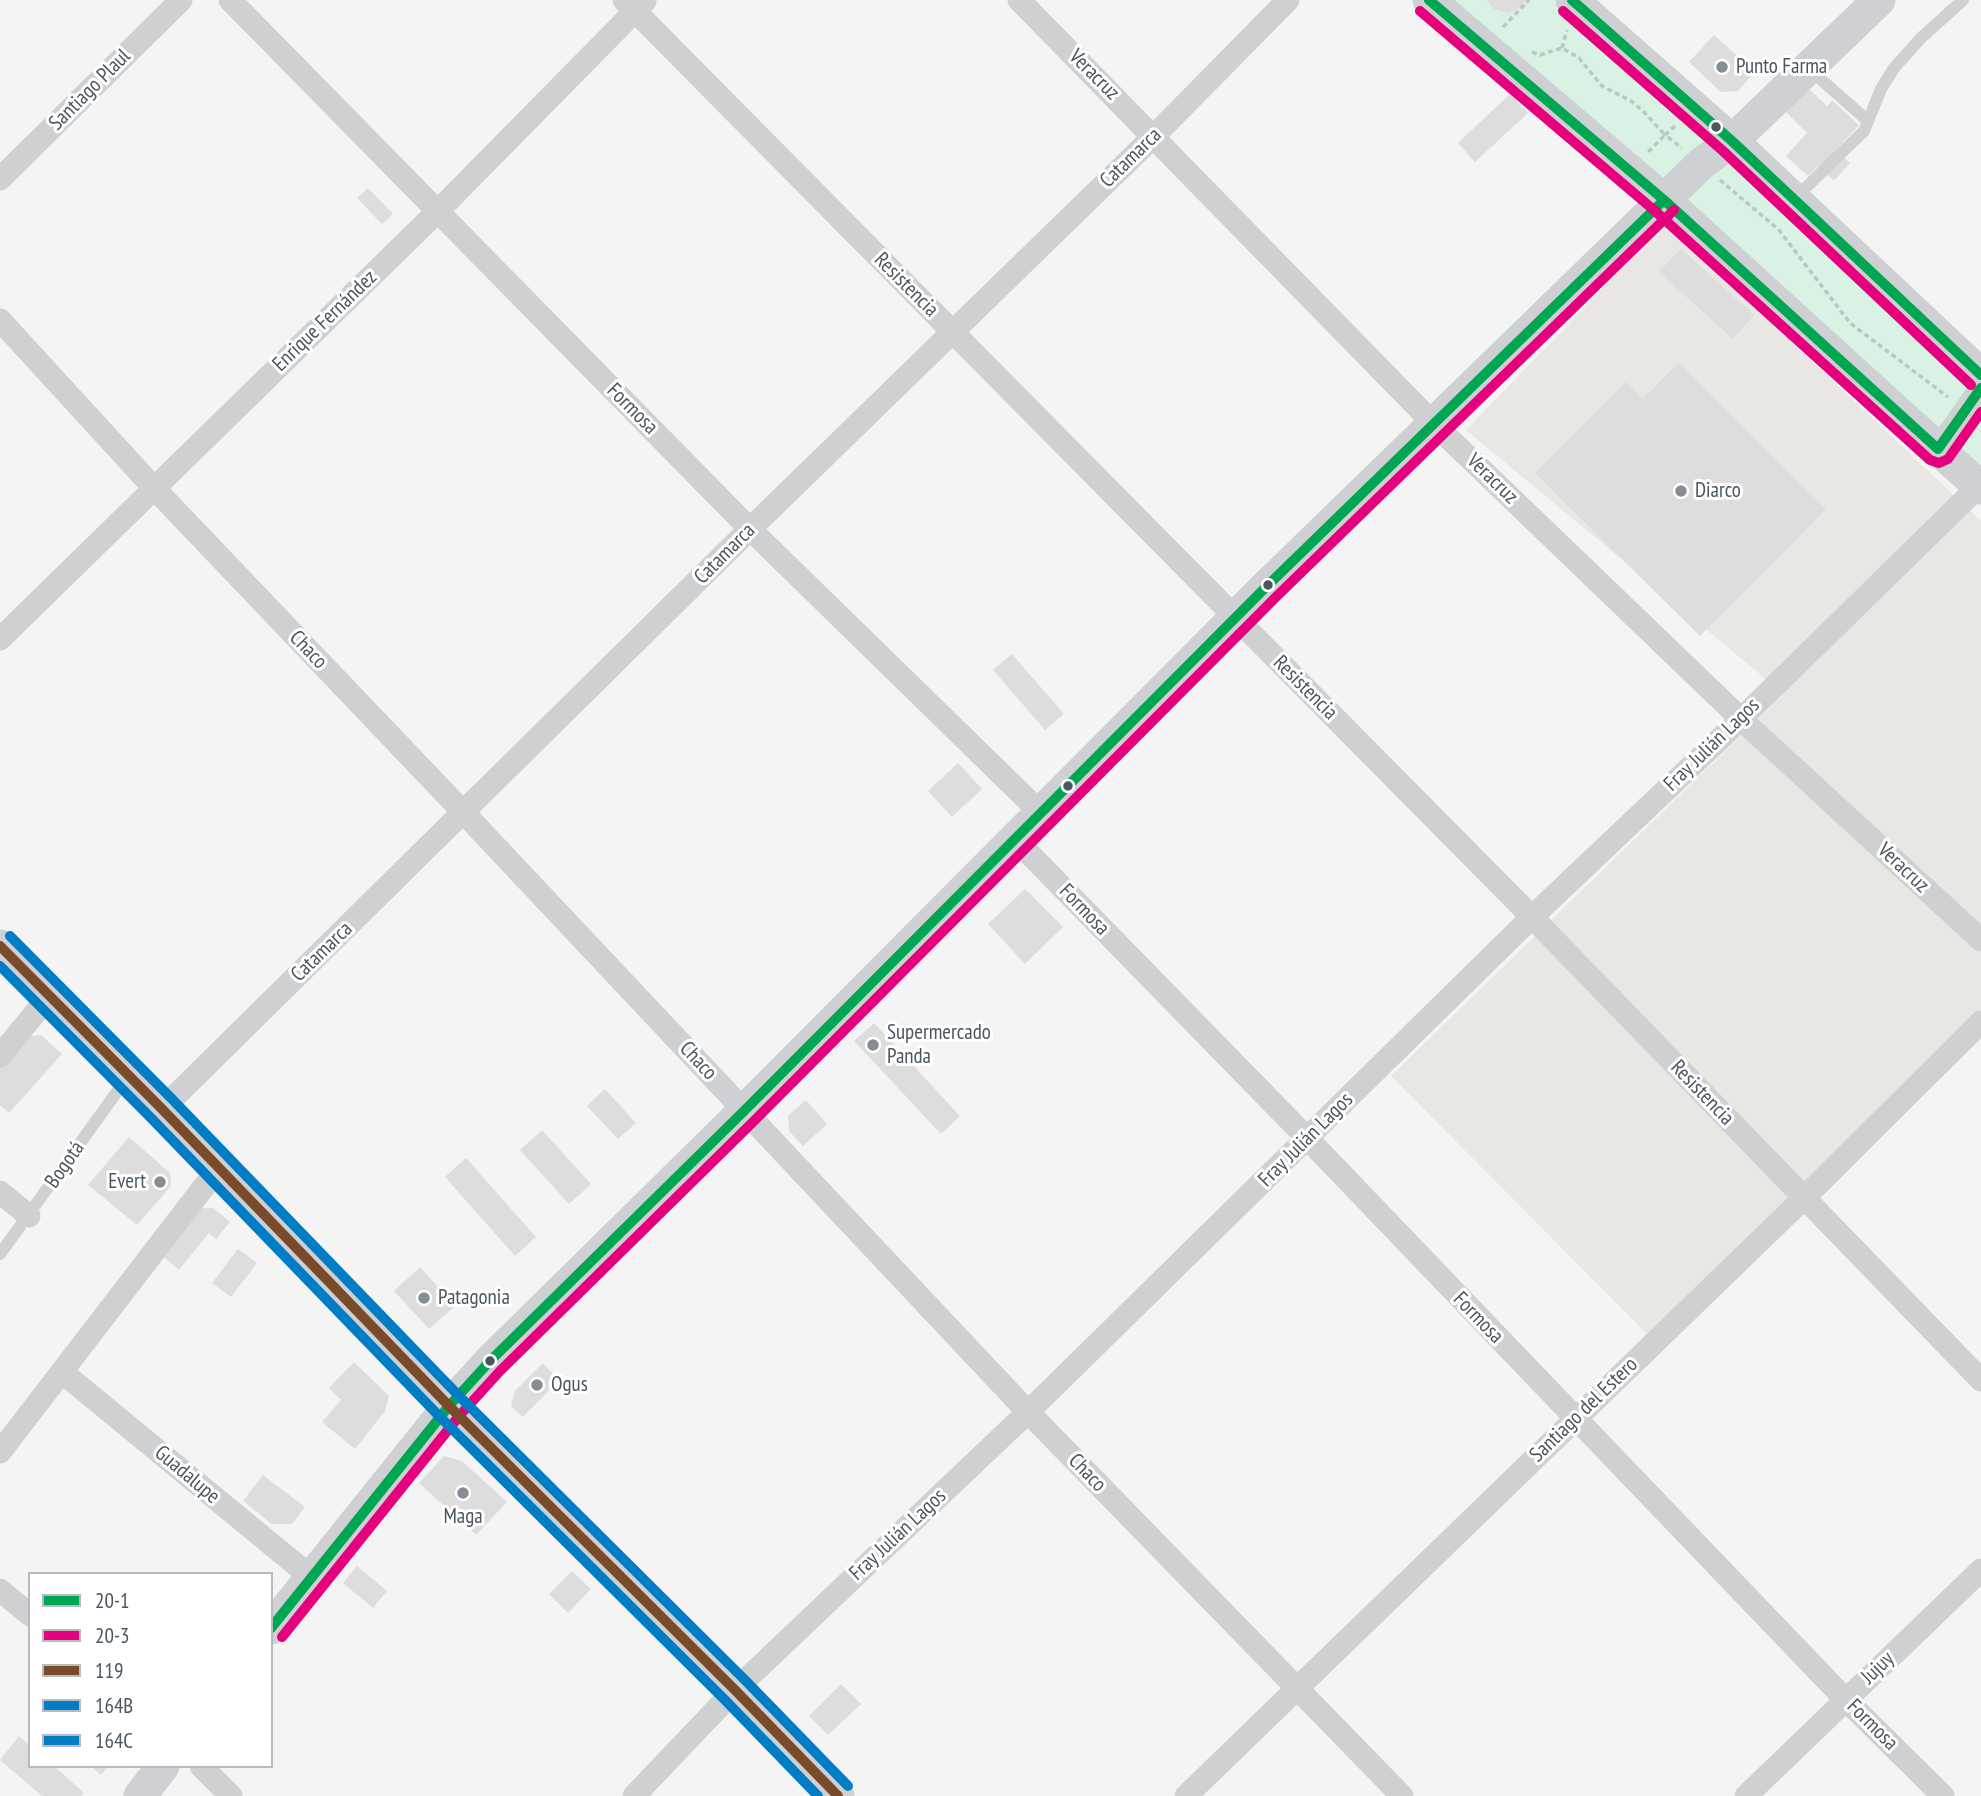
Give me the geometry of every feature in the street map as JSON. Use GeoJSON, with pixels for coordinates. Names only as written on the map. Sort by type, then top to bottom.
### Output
{"type":"FeatureCollection","features":[{"type":"Feature","properties":{"kind":"main road"},"geometry":{"type":"LineString","coordinates":[[1429,0],[1664,200],[1980,487]]}},
{"type":"Feature","properties":{"kind":"main road"},"geometry":{"type":"LineString","coordinates":[[273,1626],[449,1406],[499,1351],[1434,424],[1701,164],[1732,141],[1879,0]]}},
{"type":"Feature","properties":{"kind":"main road"},"geometry":{"type":"LineString","coordinates":[[1571,11],[1732,141],[1981,375]]}},
{"type":"Feature","properties":{"kind":"main road"},"geometry":{"type":"LineString","coordinates":[[0,946],[129,1075],[449,1406],[838,1796]]}},
{"type":"Feature","properties":{"kind":"main road"},"geometry":{"type":"LineString","coordinates":[[140,1796],[161,1768]]}},
{"type":"Feature","properties":{"kind":"street","name":"Santiago Plaul"},"geometry":{"type":"LineString","coordinates":[[0,179],[181,0]]}},
{"type":"Feature","properties":{"kind":"street","name":"Formosa"},"geometry":{"type":"LineString","coordinates":[[230,0],[750,529],[1040,812]]}},
{"type":"Feature","properties":{"kind":"street","name":"Veracruz"},"geometry":{"type":"LineString","coordinates":[[1019,0],[1434,424],[1741,719],[1981,940]]}},
{"type":"Feature","properties":{"kind":"street","name":"Catamarca"},"geometry":{"type":"LineString","coordinates":[[162,1109],[750,529],[1154,136],[1289,0]]}},
{"type":"Feature","properties":{"kind":"street","name":"Enrique Fernández"},"geometry":{"type":"LineString","coordinates":[[0,639],[437,212],[635,4]]}},
{"type":"Feature","properties":{"kind":"street","name":"Resistencia"},"geometry":{"type":"LineString","coordinates":[[635,4],[952,331],[1532,917],[1981,1380]]}},
{"type":"Feature","properties":{"kind":"street","name":"Chaco"},"geometry":{"type":"LineString","coordinates":[[0,320],[154,488],[1028,1412],[1402,1796]]}},
{"type":"Feature","properties":{"kind":"street"},"geometry":{"type":"LineString","coordinates":[[1938,449],[1981,388]]}},
{"type":"Feature","properties":{"kind":"street","name":"Fray Julián Lagos"},"geometry":{"type":"LineString","coordinates":[[634,1796],[735,1690],[1028,1412],[1532,917],[1980,487]]}},
{"type":"Feature","properties":{"kind":"street","name":"Formosa"},"geometry":{"type":"LineString","coordinates":[[1014,838],[1308,1139],[1845,1699],[1944,1796]]}},
{"type":"Feature","properties":{"kind":"street"},"geometry":{"type":"LineString","coordinates":[[0,1056],[50,995]]}},
{"type":"Feature","properties":{"kind":"street","name":"Santiago del Estero"},"geometry":{"type":"LineString","coordinates":[[1186,1796],[1804,1198],[1981,1022]]}},
{"type":"Feature","properties":{"kind":"street"},"geometry":{"type":"LineString","coordinates":[[0,1452],[202,1188],[220,1169]]}},
{"type":"Feature","properties":{"kind":"street"},"geometry":{"type":"LineString","coordinates":[[0,1192],[29,1216]]}},
{"type":"Feature","properties":{"kind":"street","name":"Guadalupe"},"geometry":{"type":"LineString","coordinates":[[62,1372],[311,1577]]}},
{"type":"Feature","properties":{"kind":"street","name":"Jujuy"},"geometry":{"type":"LineString","coordinates":[[1746,1796],[1981,1570]]}},
{"type":"Feature","properties":{"kind":"street"},"geometry":{"type":"LineString","coordinates":[[0,1590],[28,1613]]}},
{"type":"Feature","properties":{"kind":"street"},"geometry":{"type":"LineString","coordinates":[[203,1768],[231,1796]]}},
{"type":"Feature","properties":{"kind":"lane"},"geometry":{"type":"LineString","coordinates":[[1794,200],[1864,131],[1881,89],[1894,68],[1921,38],[1963,0]]}},
{"type":"Feature","properties":{"kind":"lane"},"geometry":{"type":"LineString","coordinates":[[1808,68],[1868,121]]}},
{"type":"Feature","properties":{"kind":"lane","name":"Bogotá"},"geometry":{"type":"LineString","coordinates":[[0,1254],[129,1075]]}},
{"type":"Feature","properties":{"kind":"path"},"geometry":{"type":"LineString","coordinates":[[1503,27],[1529,0]]}},
{"type":"Feature","properties":{"kind":"path"},"geometry":{"type":"LineString","coordinates":[[1562,48],[1571,11]]}},
{"type":"Feature","properties":{"kind":"path"},"geometry":{"type":"LineString","coordinates":[[1539,55],[1562,48],[1579,58],[1602,86],[1631,101],[1665,135],[1779,230],[1850,323],[1966,410]]}},
{"type":"Feature","properties":{"kind":"path"},"geometry":{"type":"LineString","coordinates":[[1630,171],[1665,135]]}},
{"type":"Feature","properties":{"kind":"shaded area"},"geometry":{"type":"Polygon","coordinates":[[[1666,223],[1981,521],[1981,1011],[1656,1343],[1391,1076],[1784,694],[1466,430],[1666,223]]]}},
{"type":"Feature","properties":{"kind":"green space"},"geometry":{"type":"Polygon","coordinates":[[[1429,0],[1572,0],[1981,375],[1981,488],[1429,0]]]}},
{"type":"Feature","properties":{"kind":"building"},"geometry":{"type":"Polygon","coordinates":[[[1487,0],[1526,0],[1521,7],[1508,13],[1494,9],[1487,0]]]}},
{"type":"Feature","properties":{"kind":"building","name":"Punto Farma"},"geometry":{"type":"Polygon","coordinates":[[[1714,35],[1755,72],[1738,91],[1721,92],[1689,62],[1714,35]]]}},
{"type":"Feature","properties":{"kind":"building"},"geometry":{"type":"Polygon","coordinates":[[[1808,88],[1827,106],[1832,100],[1859,125],[1836,150],[1850,163],[1834,181],[1818,166],[1808,176],[1786,156],[1807,133],[1786,112],[1808,88]]]}},
{"type":"Feature","properties":{"kind":"building"},"geometry":{"type":"Polygon","coordinates":[[[1510,94],[1528,113],[1475,162],[1458,143],[1510,94]]]}},
{"type":"Feature","properties":{"kind":"building"},"geometry":{"type":"Polygon","coordinates":[[[368,188],[393,214],[382,224],[357,198],[368,188]]]}},
{"type":"Feature","properties":{"kind":"building"},"geometry":{"type":"Polygon","coordinates":[[[1681,249],[1754,315],[1733,339],[1659,272],[1681,249]]]}},
{"type":"Feature","properties":{"kind":"building","name":"Diarco"},"geometry":{"type":"Polygon","coordinates":[[[1678,363],[1826,509],[1700,636],[1535,473],[1626,382],[1643,399],[1678,363]]]}},
{"type":"Feature","properties":{"kind":"building"},"geometry":{"type":"Polygon","coordinates":[[[1012,654],[1064,714],[1045,730],[993,670],[1012,654]]]}},
{"type":"Feature","properties":{"kind":"building"},"geometry":{"type":"Polygon","coordinates":[[[958,763],[982,789],[952,817],[928,791],[958,763]]]}},
{"type":"Feature","properties":{"kind":"building"},"geometry":{"type":"Polygon","coordinates":[[[1025,889],[1063,927],[1025,964],[988,924],[1025,889]]]}},
{"type":"Feature","properties":{"kind":"building"},"geometry":{"type":"Polygon","coordinates":[[[874,1023],[960,1116],[941,1134],[854,1041],[874,1023]]]}},
{"type":"Feature","properties":{"kind":"building"},"geometry":{"type":"Polygon","coordinates":[[[41,1035],[62,1054],[9,1113],[0,1105],[0,1066],[26,1037],[41,1035]]]}},
{"type":"Feature","properties":{"kind":"building"},"geometry":{"type":"Polygon","coordinates":[[[605,1089],[636,1123],[618,1139],[587,1106],[605,1089]]]}},
{"type":"Feature","properties":{"kind":"building"},"geometry":{"type":"Polygon","coordinates":[[[806,1100],[827,1124],[803,1146],[789,1131],[788,1116],[806,1100]]]}},
{"type":"Feature","properties":{"kind":"building"},"geometry":{"type":"Polygon","coordinates":[[[542,1130],[591,1184],[569,1204],[520,1150],[542,1130]]]}},
{"type":"Feature","properties":{"kind":"building"},"geometry":{"type":"Polygon","coordinates":[[[129,1137],[170,1173],[171,1186],[137,1225],[88,1185],[129,1137]]]}},
{"type":"Feature","properties":{"kind":"building"},"geometry":{"type":"Polygon","coordinates":[[[466,1158],[536,1237],[515,1256],[445,1177],[466,1158]]]}},
{"type":"Feature","properties":{"kind":"building"},"geometry":{"type":"Polygon","coordinates":[[[200,1208],[213,1208],[230,1222],[216,1239],[209,1233],[179,1270],[161,1255],[200,1208]]]}},
{"type":"Feature","properties":{"kind":"building"},"geometry":{"type":"Polygon","coordinates":[[[238,1249],[257,1263],[231,1297],[212,1283],[238,1249]]]}},
{"type":"Feature","properties":{"kind":"building","name":"Patagonia"},"geometry":{"type":"Polygon","coordinates":[[[420,1267],[455,1306],[429,1329],[394,1291],[420,1267]]]}},
{"type":"Feature","properties":{"kind":"building"},"geometry":{"type":"Polygon","coordinates":[[[354,1362],[389,1396],[385,1411],[355,1449],[322,1422],[341,1400],[329,1388],[354,1362]]]}},
{"type":"Feature","properties":{"kind":"building","name":"Ogus"},"geometry":{"type":"Polygon","coordinates":[[[543,1363],[559,1380],[523,1417],[511,1406],[515,1391],[543,1363]]]}},
{"type":"Feature","properties":{"kind":"building","name":"Maga"},"geometry":{"type":"Polygon","coordinates":[[[444,1456],[462,1461],[507,1502],[476,1535],[419,1483],[444,1456]]]}},
{"type":"Feature","properties":{"kind":"building"},"geometry":{"type":"Polygon","coordinates":[[[263,1475],[305,1507],[292,1524],[272,1524],[243,1501],[263,1475]]]}},
{"type":"Feature","properties":{"kind":"building"},"geometry":{"type":"Polygon","coordinates":[[[357,1566],[387,1591],[373,1608],[343,1583],[357,1566]]]}},
{"type":"Feature","properties":{"kind":"building"},"geometry":{"type":"Polygon","coordinates":[[[572,1571],[591,1589],[568,1613],[549,1594],[572,1571]]]}},
{"type":"Feature","properties":{"kind":"building"},"geometry":{"type":"Polygon","coordinates":[[[841,1684],[861,1704],[828,1735],[809,1716],[841,1684]]]}},
{"type":"Feature","properties":{"kind":"building"},"geometry":{"type":"Polygon","coordinates":[[[19,1736],[28,1744],[28,1768],[56,1768],[84,1793],[81,1796],[42,1796],[0,1760],[19,1736]]]}},
{"type":"Feature","properties":{"kind":"building"},"geometry":{"type":"Polygon","coordinates":[[[93,1768],[106,1768],[101,1775],[93,1768]]]}},
{"type":"Feature","properties":{"kind":"transit line","name":"20-1"},"geometry":{"type":"LineString","coordinates":[[1429,0],[1664,200],[1938,449],[1981,388]]}},
{"type":"Feature","properties":{"kind":"transit line","name":"20-1"},"geometry":{"type":"LineString","coordinates":[[1572,0],[1732,141],[1981,375]]}},
{"type":"Feature","properties":{"kind":"transit line","name":"20-3"},"geometry":{"type":"LineString","coordinates":[[1420,11],[1655,211],[1930,460],[1939,463],[1948,459],[1981,412]]}},
{"type":"Feature","properties":{"kind":"transit line","name":"20-3"},"geometry":{"type":"LineString","coordinates":[[1563,11],[1723,151],[1971,385]]}},
{"type":"Feature","properties":{"kind":"transit line","name":"20-1"},"geometry":{"type":"LineString","coordinates":[[273,1626],[449,1406],[490,1361],[744,1111],[1267,586],[1664,200]]}},
{"type":"Feature","properties":{"kind":"transit line","name":"20-3"},"geometry":{"type":"LineString","coordinates":[[282,1637],[460,1415],[500,1371],[754,1121],[1277,596],[1674,210]]}},
{"type":"Feature","properties":{"kind":"transit line","name":"164C"},"geometry":{"type":"LineString","coordinates":[[10,936],[459,1396],[848,1786]]}},
{"type":"Feature","properties":{"kind":"transit line","name":"119"},"geometry":{"type":"LineString","coordinates":[[0,946],[449,1406],[838,1796]]}},
{"type":"Feature","properties":{"kind":"transit line","name":"164B"},"geometry":{"type":"LineString","coordinates":[[0,966],[439,1416],[818,1796]]}},
{"type":"Feature","properties":{"kind":"place","name":"Punto Farma"},"geometry":{"type":"Point","coordinates":[1722,67]}},
{"type":"Feature","properties":{"kind":"place","name":"Diarco"},"geometry":{"type":"Point","coordinates":[1681,491]}},
{"type":"Feature","properties":{"kind":"place","name":"Supermercado Panda"},"geometry":{"type":"Point","coordinates":[873,1045]}},
{"type":"Feature","properties":{"kind":"place","name":"Evert"},"geometry":{"type":"Point","coordinates":[160,1182]}},
{"type":"Feature","properties":{"kind":"place","name":"Patagonia"},"geometry":{"type":"Point","coordinates":[424,1298]}},
{"type":"Feature","properties":{"kind":"place","name":"Ogus"},"geometry":{"type":"Point","coordinates":[537,1385]}},
{"type":"Feature","properties":{"kind":"place","name":"Maga"},"geometry":{"type":"Point","coordinates":[463,1493]}}]}
